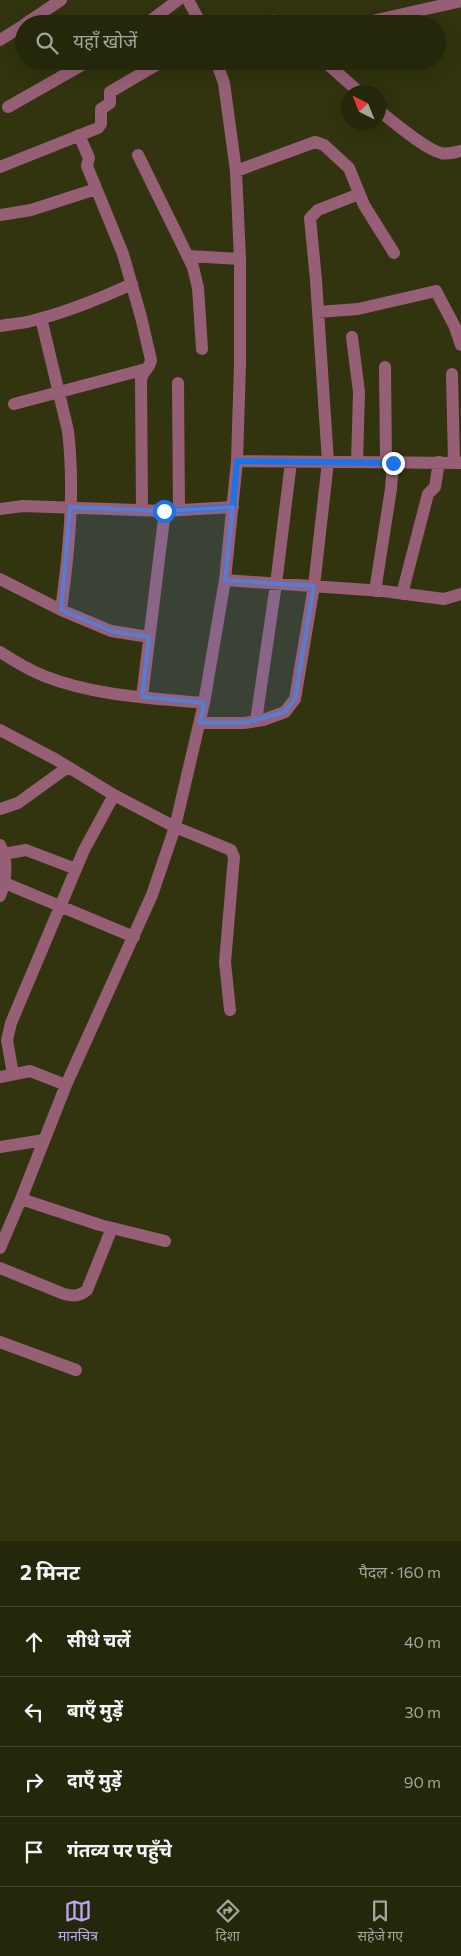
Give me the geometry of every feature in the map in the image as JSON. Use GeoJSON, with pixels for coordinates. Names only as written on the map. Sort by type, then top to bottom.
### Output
{"type":"FeatureCollection","features":[{"type":"Feature","properties":{"kind":"street"},"geometry":{"type":"LineString","coordinates":[[38,15],[61,0]]}},
{"type":"Feature","properties":{"kind":"street"},"geometry":{"type":"LineString","coordinates":[[158,15],[178,0]]}},
{"type":"Feature","properties":{"kind":"street"},"geometry":{"type":"LineString","coordinates":[[188,0],[196,15]]}},
{"type":"Feature","properties":{"kind":"street"},"geometry":{"type":"LineString","coordinates":[[399,15],[461,1]]}},
{"type":"Feature","properties":{"kind":"street"},"geometry":{"type":"LineString","coordinates":[[0,40],[15,30]]}},
{"type":"Feature","properties":{"kind":"street"},"geometry":{"type":"LineString","coordinates":[[8,107],[73,70]]}},
{"type":"Feature","properties":{"kind":"street"},"geometry":{"type":"LineString","coordinates":[[0,167],[98,128],[101,124],[101,109],[110,104],[110,92],[148,70]]}},
{"type":"Feature","properties":{"kind":"street"},"geometry":{"type":"LineString","coordinates":[[0,1248],[66,1085],[152,895],[175,827],[204,703],[225,580],[233,507],[237,461],[240,364],[240,259],[236,171],[224,83],[219,70]]}},
{"type":"Feature","properties":{"kind":"street"},"geometry":{"type":"LineString","coordinates":[[334,70],[352,85]]}},
{"type":"Feature","properties":{"kind":"street"},"geometry":{"type":"LineString","coordinates":[[386,116],[425,145],[440,153],[461,151]]}},
{"type":"Feature","properties":{"kind":"street"},"geometry":{"type":"LineString","coordinates":[[79,135],[89,158],[87,166],[123,254],[141,317],[150,360],[150,364],[142,374],[141,379],[142,510]]}},
{"type":"Feature","properties":{"kind":"street"},"geometry":{"type":"LineString","coordinates":[[236,171],[315,142],[324,145],[349,168],[364,204],[394,253]]}},
{"type":"Feature","properties":{"kind":"street"},"geometry":{"type":"LineString","coordinates":[[138,155],[189,256],[198,288],[202,349]]}},
{"type":"Feature","properties":{"kind":"street"},"geometry":{"type":"LineString","coordinates":[[0,215],[31,210],[96,189]]}},
{"type":"Feature","properties":{"kind":"street"},"geometry":{"type":"LineString","coordinates":[[200,723],[244,723],[256,721],[285,712],[294,699],[314,586],[328,462],[310,218],[318,210],[359,194]]}},
{"type":"Feature","properties":{"kind":"street"},"geometry":{"type":"LineString","coordinates":[[189,256],[240,259]]}},
{"type":"Feature","properties":{"kind":"street"},"geometry":{"type":"LineString","coordinates":[[0,326],[19,324],[41,318],[90,302],[132,284]]}},
{"type":"Feature","properties":{"kind":"street"},"geometry":{"type":"LineString","coordinates":[[318,312],[358,309],[436,291],[455,328],[461,345]]}},
{"type":"Feature","properties":{"kind":"street"},"geometry":{"type":"LineString","coordinates":[[41,318],[57,392],[68,431],[69,444],[70,508],[67,568],[61,610]]}},
{"type":"Feature","properties":{"kind":"street"},"geometry":{"type":"LineString","coordinates":[[352,337],[359,392],[357,462]]}},
{"type":"Feature","properties":{"kind":"street"},"geometry":{"type":"LineString","coordinates":[[375,591],[391,489],[385,367]]}},
{"type":"Feature","properties":{"kind":"street"},"geometry":{"type":"LineString","coordinates":[[14,404],[146,369]]}},
{"type":"Feature","properties":{"kind":"street"},"geometry":{"type":"LineString","coordinates":[[237,461],[457,463],[452,374]]}},
{"type":"Feature","properties":{"kind":"street"},"geometry":{"type":"LineString","coordinates":[[178,382],[179,510]]}},
{"type":"Feature","properties":{"kind":"street"},"geometry":{"type":"LineString","coordinates":[[256,721],[291,462]]}},
{"type":"Feature","properties":{"kind":"street"},"geometry":{"type":"LineString","coordinates":[[402,594],[428,494],[435,487],[439,462]]}},
{"type":"Feature","properties":{"kind":"street"},"geometry":{"type":"LineString","coordinates":[[0,509],[23,506],[164,511],[233,507]]}},
{"type":"Feature","properties":{"kind":"street"},"geometry":{"type":"LineString","coordinates":[[142,698],[164,511]]}},
{"type":"Feature","properties":{"kind":"street"},"geometry":{"type":"LineString","coordinates":[[0,578],[61,610],[111,631],[149,637]]}},
{"type":"Feature","properties":{"kind":"street"},"geometry":{"type":"LineString","coordinates":[[225,580],[375,591],[444,599],[461,594]]}},
{"type":"Feature","properties":{"kind":"street"},"geometry":{"type":"LineString","coordinates":[[0,652],[29,669],[68,684],[142,698],[204,703]]}},
{"type":"Feature","properties":{"kind":"street"},"geometry":{"type":"LineString","coordinates":[[0,730],[68,767],[114,795],[175,827],[225,847],[233,853],[225,962],[230,1010]]}},
{"type":"Feature","properties":{"kind":"street"},"geometry":{"type":"LineString","coordinates":[[0,809],[18,803],[68,767]]}},
{"type":"Feature","properties":{"kind":"street"},"geometry":{"type":"LineString","coordinates":[[13,1074],[7,1040],[11,1022],[89,840],[114,795]]}},
{"type":"Feature","properties":{"kind":"street"},"geometry":{"type":"LineString","coordinates":[[0,896],[3,882],[2,850],[26,850],[76,869]]}},
{"type":"Feature","properties":{"kind":"street"},"geometry":{"type":"LineString","coordinates":[[3,882],[134,937]]}},
{"type":"Feature","properties":{"kind":"street"},"geometry":{"type":"LineString","coordinates":[[0,1077],[30,1071],[66,1085]]}},
{"type":"Feature","properties":{"kind":"street"},"geometry":{"type":"LineString","coordinates":[[0,1147],[44,1140]]}},
{"type":"Feature","properties":{"kind":"street"},"geometry":{"type":"LineString","coordinates":[[21,1199],[112,1228],[165,1242]]}},
{"type":"Feature","properties":{"kind":"street"},"geometry":{"type":"LineString","coordinates":[[0,1268],[64,1294],[74,1296],[82,1294],[86,1290],[112,1228]]}},
{"type":"Feature","properties":{"kind":"street"},"geometry":{"type":"LineString","coordinates":[[0,1342],[76,1370]]}},
{"type":"Feature","properties":{"kind":"highlighted area"},"geometry":{"type":"Polygon","coordinates":[[[70,507],[165,511],[233,507],[225,580],[314,586],[295,699],[285,712],[244,723],[200,723],[204,703],[142,697],[149,637],[111,631],[61,610],[70,507]]]}},
{"type":"Feature","properties":{"kind":"route"},"geometry":{"type":"LineString","coordinates":[[164,511],[233,507],[237,461],[393,463]]}}]}
